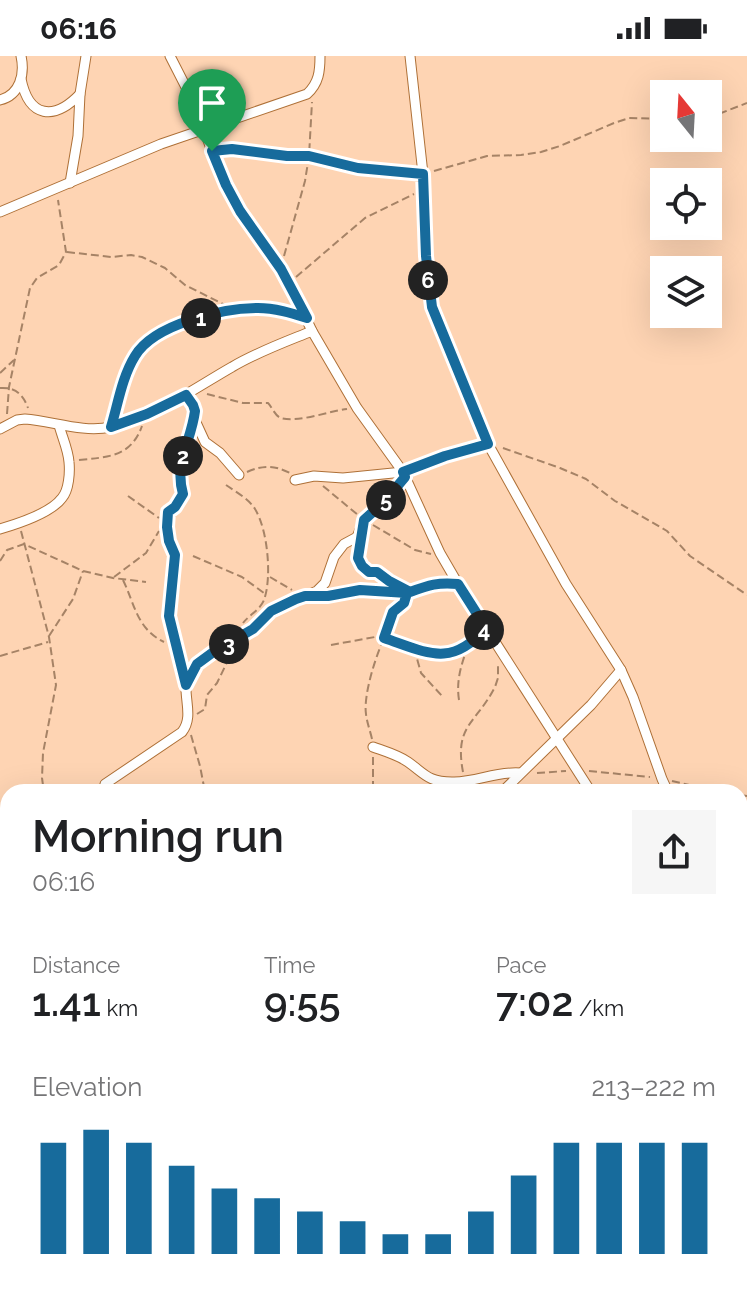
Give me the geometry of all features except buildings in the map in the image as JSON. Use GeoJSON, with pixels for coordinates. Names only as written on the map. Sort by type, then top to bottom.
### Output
{"type":"FeatureCollection","features":[{"type":"Feature","properties":{"kind":"street"},"geometry":{"type":"LineString","coordinates":[[0,100],[7,99],[15,92],[21,79],[21,56]]}},
{"type":"Feature","properties":{"kind":"street"},"geometry":{"type":"LineString","coordinates":[[70,183],[86,56]]}},
{"type":"Feature","properties":{"kind":"street"},"geometry":{"type":"LineString","coordinates":[[170,56],[193,101],[226,185],[240,211],[281,269],[312,331],[357,408],[404,474],[440,553],[458,584],[586,784]]}},
{"type":"Feature","properties":{"kind":"street"},"geometry":{"type":"LineString","coordinates":[[0,212],[161,144],[307,94],[319,77],[320,56]]}},
{"type":"Feature","properties":{"kind":"street"},"geometry":{"type":"LineString","coordinates":[[410,56],[423,174],[432,307],[488,444],[566,584],[621,670],[664,784]]}},
{"type":"Feature","properties":{"kind":"street"},"geometry":{"type":"LineString","coordinates":[[21,79],[27,100],[43,110],[56,111],[68,106],[80,94]]}},
{"type":"Feature","properties":{"kind":"street"},"geometry":{"type":"LineString","coordinates":[[1,428],[17,420],[33,419],[59,425],[111,427],[147,414],[190,393],[235,365],[312,331]]}},
{"type":"Feature","properties":{"kind":"street"},"geometry":{"type":"LineString","coordinates":[[105,784],[174,738],[188,722],[186,685],[169,616],[175,555],[167,527],[168,512],[183,494],[180,470],[194,418],[190,393]]}},
{"type":"Feature","properties":{"kind":"street"},"geometry":{"type":"LineString","coordinates":[[194,418],[205,442],[220,453],[239,475]]}},
{"type":"Feature","properties":{"kind":"street"},"geometry":{"type":"LineString","coordinates":[[0,529],[19,523],[62,499],[68,485],[69,461],[59,425]]}},
{"type":"Feature","properties":{"kind":"street"},"geometry":{"type":"LineString","coordinates":[[295,480],[314,476],[343,478],[404,474]]}},
{"type":"Feature","properties":{"kind":"street"},"geometry":{"type":"LineString","coordinates":[[186,685],[197,664],[212,653],[253,629],[271,611],[317,591],[325,583],[334,557],[344,544],[357,537],[364,520],[385,501],[404,474]]}},
{"type":"Feature","properties":{"kind":"street"},"geometry":{"type":"LineString","coordinates":[[510,784],[605,691],[621,670]]}},
{"type":"Feature","properties":{"kind":"street"},"geometry":{"type":"LineString","coordinates":[[373,747],[407,761],[433,780],[453,782],[508,772],[520,773]]}},
{"type":"Feature","properties":{"kind":"path"},"geometry":{"type":"LineString","coordinates":[[281,269],[305,181],[313,88]]}},
{"type":"Feature","properties":{"kind":"path"},"geometry":{"type":"LineString","coordinates":[[722,113],[747,103]]}},
{"type":"Feature","properties":{"kind":"path"},"geometry":{"type":"LineString","coordinates":[[212,151],[232,149],[309,156],[358,168],[423,174],[487,156],[541,152],[629,118],[650,119]]}},
{"type":"Feature","properties":{"kind":"path"},"geometry":{"type":"LineString","coordinates":[[1,428],[7,415],[9,387],[30,288],[37,278],[59,265],[66,252],[57,188]]}},
{"type":"Feature","properties":{"kind":"path"},"geometry":{"type":"LineString","coordinates":[[289,283],[365,218],[423,190]]}},
{"type":"Feature","properties":{"kind":"path"},"geometry":{"type":"LineString","coordinates":[[66,252],[142,257],[165,268],[185,285],[235,310]]}},
{"type":"Feature","properties":{"kind":"path"},"geometry":{"type":"LineString","coordinates":[[111,427],[125,378],[135,356],[145,342],[158,333],[177,324],[235,310],[260,308],[307,318]]}},
{"type":"Feature","properties":{"kind":"path"},"geometry":{"type":"LineString","coordinates":[[0,373],[14,360]]}},
{"type":"Feature","properties":{"kind":"path"},"geometry":{"type":"LineString","coordinates":[[0,388],[16,390],[25,399],[33,419]]}},
{"type":"Feature","properties":{"kind":"path"},"geometry":{"type":"LineString","coordinates":[[190,393],[243,403],[268,403],[281,418],[300,418],[357,408]]}},
{"type":"Feature","properties":{"kind":"path"},"geometry":{"type":"LineString","coordinates":[[69,461],[121,453],[134,443],[147,414]]}},
{"type":"Feature","properties":{"kind":"path"},"geometry":{"type":"LineString","coordinates":[[404,474],[445,456],[488,444],[560,468],[586,479],[615,501],[667,531],[696,561],[747,595]]}},
{"type":"Feature","properties":{"kind":"path"},"geometry":{"type":"LineString","coordinates":[[256,468],[281,468],[292,474],[295,480]]}},
{"type":"Feature","properties":{"kind":"path"},"geometry":{"type":"LineString","coordinates":[[203,784],[188,722],[205,709],[207,695],[217,683],[245,620],[262,603],[268,576],[264,541],[254,507],[226,485]]}},
{"type":"Feature","properties":{"kind":"path"},"geometry":{"type":"LineString","coordinates":[[128,496],[163,521],[168,512]]}},
{"type":"Feature","properties":{"kind":"path"},"geometry":{"type":"LineString","coordinates":[[19,523],[49,637],[56,685],[43,753],[43,784]]}},
{"type":"Feature","properties":{"kind":"path"},"geometry":{"type":"LineString","coordinates":[[113,578],[146,553],[160,529]]}},
{"type":"Feature","properties":{"kind":"path"},"geometry":{"type":"LineString","coordinates":[[360,542],[358,558],[362,566],[409,592]]}},
{"type":"Feature","properties":{"kind":"path"},"geometry":{"type":"LineString","coordinates":[[0,561],[7,550],[24,544],[83,571],[146,582]]}},
{"type":"Feature","properties":{"kind":"path"},"geometry":{"type":"LineString","coordinates":[[193,556],[242,577],[265,593]]}},
{"type":"Feature","properties":{"kind":"path"},"geometry":{"type":"LineString","coordinates":[[49,637],[73,599],[83,571]]}},
{"type":"Feature","properties":{"kind":"path"},"geometry":{"type":"LineString","coordinates":[[268,576],[305,596],[328,596],[360,590],[409,592],[438,582],[458,584]]}},
{"type":"Feature","properties":{"kind":"path"},"geometry":{"type":"LineString","coordinates":[[123,580],[142,625],[158,640],[176,648]]}},
{"type":"Feature","properties":{"kind":"path"},"geometry":{"type":"LineString","coordinates":[[373,784],[373,747],[365,709],[377,655],[388,625],[393,612],[404,603],[409,592]]}},
{"type":"Feature","properties":{"kind":"path"},"geometry":{"type":"LineString","coordinates":[[331,645],[385,636],[444,654],[469,645],[486,628]]}},
{"type":"Feature","properties":{"kind":"path"},"geometry":{"type":"LineString","coordinates":[[0,656],[49,641]]}},
{"type":"Feature","properties":{"kind":"path"},"geometry":{"type":"LineString","coordinates":[[459,700],[461,664],[469,645]]}},
{"type":"Feature","properties":{"kind":"path"},"geometry":{"type":"LineString","coordinates":[[413,647],[421,673],[442,696]]}},
{"type":"Feature","properties":{"kind":"path"},"geometry":{"type":"LineString","coordinates":[[465,781],[460,756],[461,737],[495,687],[499,674],[496,657]]}},
{"type":"Feature","properties":{"kind":"path"},"geometry":{"type":"LineString","coordinates":[[520,773],[578,770],[685,784]]}},
{"type":"Feature","properties":{"kind":"route"},"geometry":{"type":"LineString","coordinates":[[212,151],[232,149],[309,156],[358,168],[423,174],[426,256],[432,307],[488,444],[403,472],[405,477],[392,493],[364,520],[358,558],[369,572],[377,572],[410,592],[404,603],[393,612],[384,638],[436,654],[459,651],[486,628],[458,584],[438,582],[433,583],[410,592],[407,593],[360,590],[328,596],[305,596],[271,611],[253,629],[197,664],[186,685],[169,616],[175,555],[169,541],[167,521],[168,512],[183,494],[181,460],[195,411],[186,395],[111,427],[125,378],[145,342],[177,324],[235,310],[260,308],[307,318],[281,269],[240,211],[212,151]]}}]}
